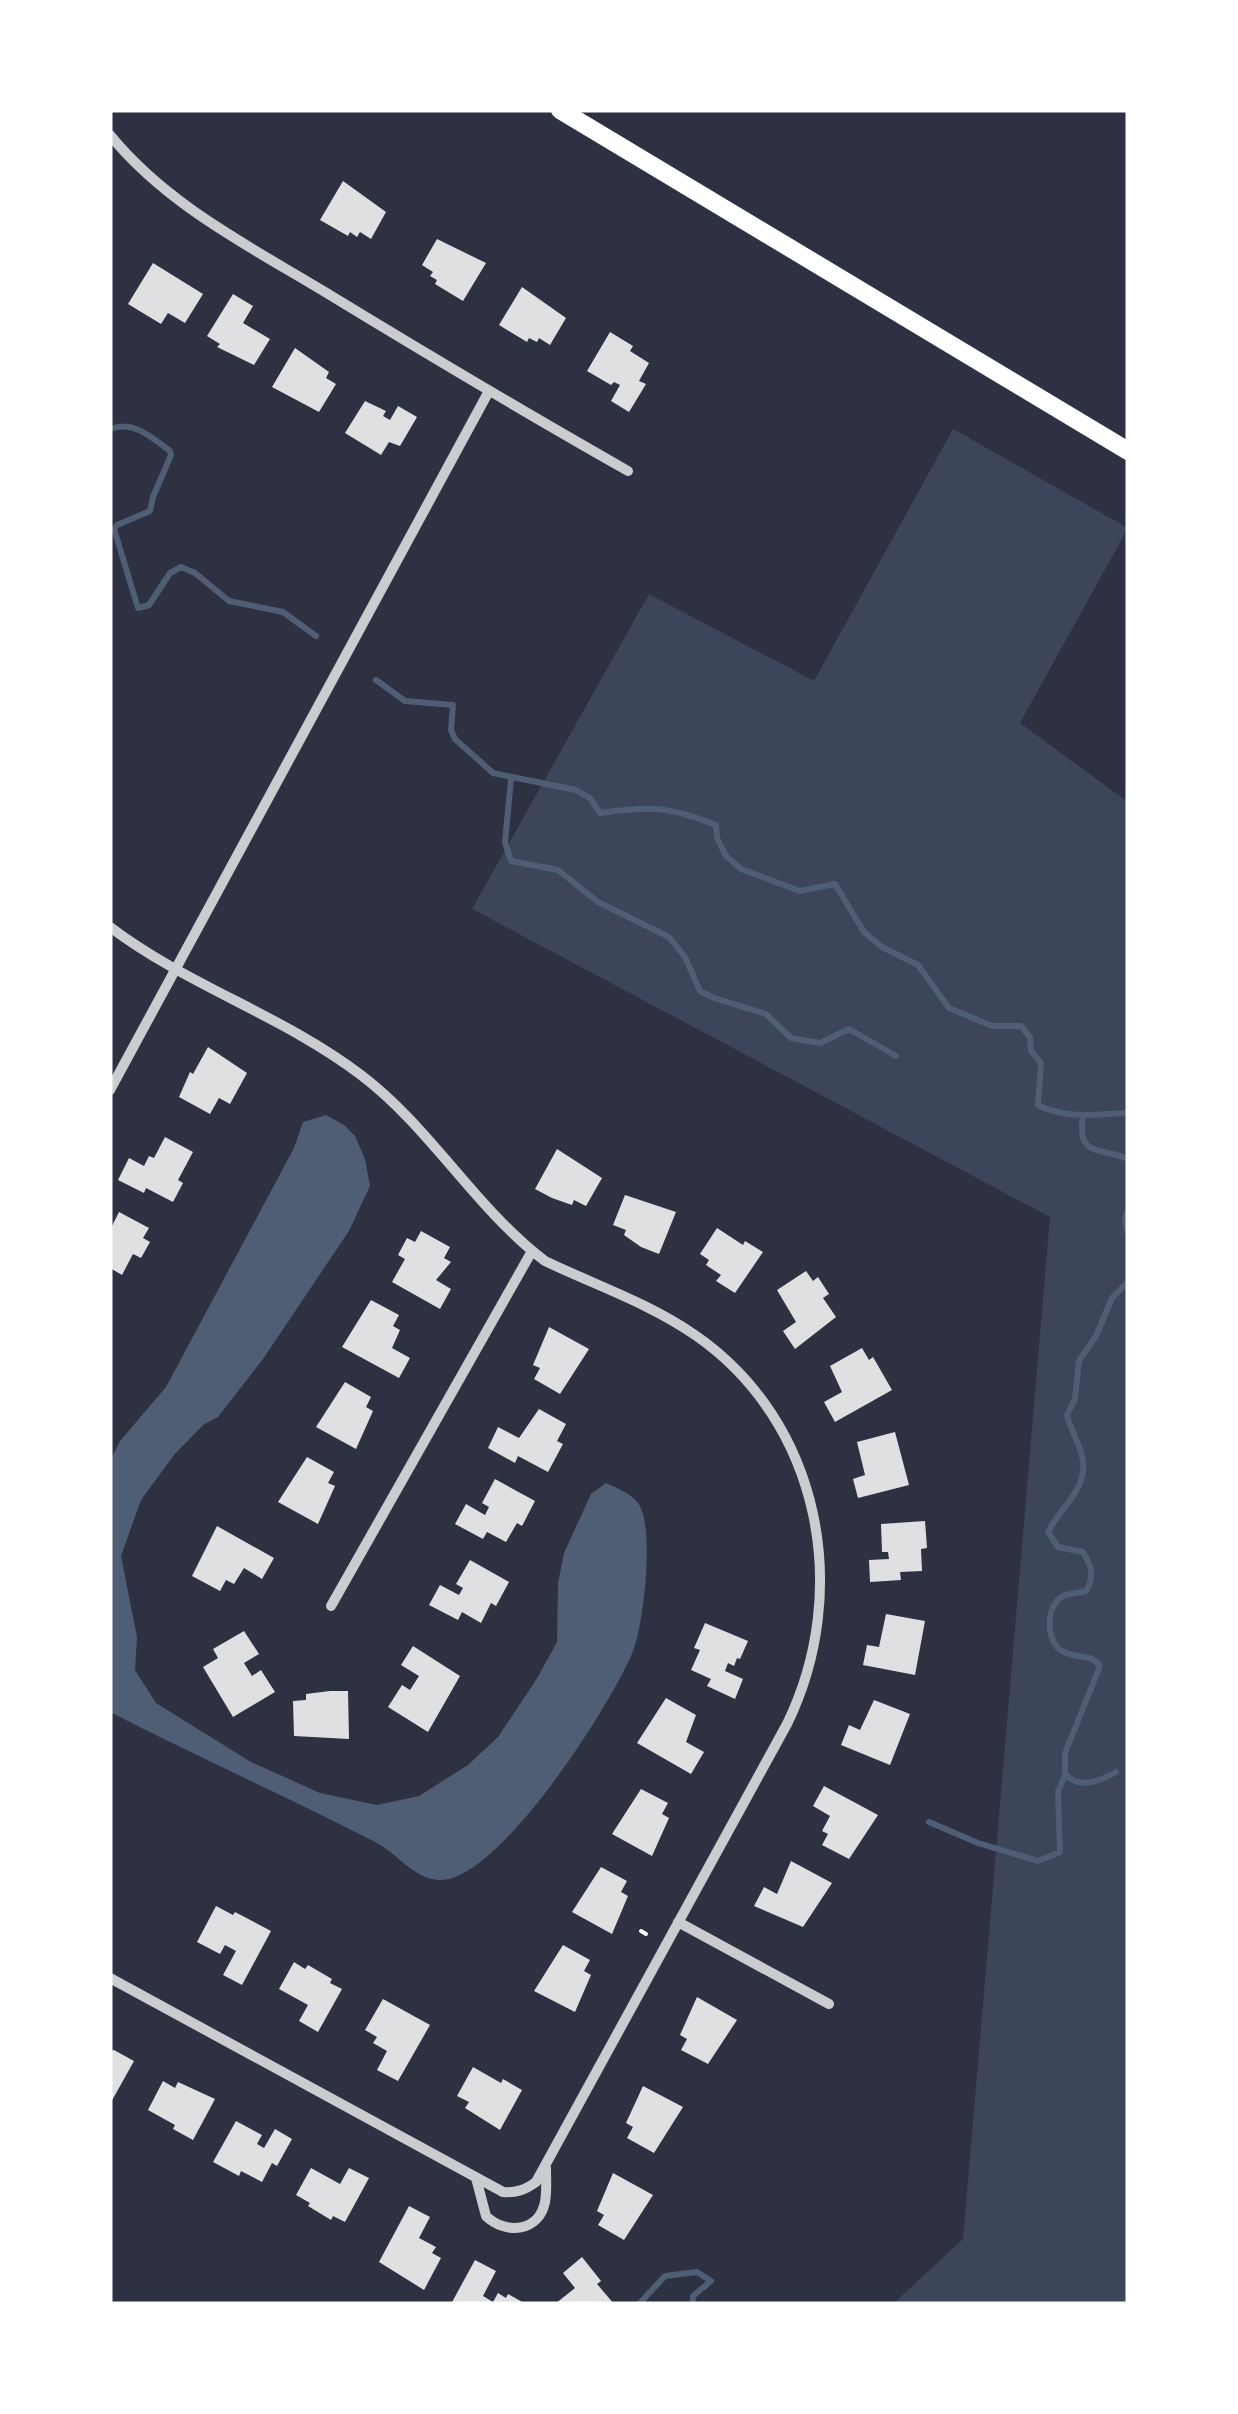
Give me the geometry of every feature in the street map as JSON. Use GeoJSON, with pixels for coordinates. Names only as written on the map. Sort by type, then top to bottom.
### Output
{"type":"FeatureCollection","features":[{"type":"Feature","properties":{"kind":"main road"},"geometry":{"type":"LineString","coordinates":[[560,110],[1128,451]]}},
{"type":"Feature","properties":{"kind":"street"},"geometry":{"type":"LineString","coordinates":[[110,135],[151,178],[196,213],[628,472]]}},
{"type":"Feature","properties":{"kind":"street"},"geometry":{"type":"LineString","coordinates":[[110,1090],[489,392]]}},
{"type":"Feature","properties":{"kind":"street"},"geometry":{"type":"LineString","coordinates":[[110,927],[142,952],[328,1052],[366,1078],[497,1220],[544,1261],[664,1314],[724,1358],[768,1408],[792,1451],[814,1515],[821,1554],[822,1596],[807,1677],[787,1724],[536,2182],[521,2191],[502,2192],[110,1978]]}},
{"type":"Feature","properties":{"kind":"street"},"geometry":{"type":"LineString","coordinates":[[331,1606],[532,1251]]}},
{"type":"Feature","properties":{"kind":"street"},"geometry":{"type":"LineString","coordinates":[[678,1922],[828,2004]]}},
{"type":"Feature","properties":{"kind":"street"},"geometry":{"type":"LineString","coordinates":[[476,2178],[486,2216],[506,2229],[520,2229],[539,2216],[545,2204],[546,2162]]}},
{"type":"Feature","properties":{"kind":"shaded area"},"geometry":{"type":"Polygon","coordinates":[[[953,429],[1128,528],[1020,723],[1128,802],[1128,2304],[893,2304],[963,2239],[1050,1217],[472,909],[649,594],[814,681],[953,429]]]}},
{"type":"Feature","properties":{"kind":"shaded area"},"geometry":{"type":"Polygon","coordinates":[[[326,1115],[355,1136],[370,1186],[349,1231],[263,1359],[218,1417],[203,1425],[174,1455],[141,1500],[121,1556],[137,1637],[135,1670],[156,1703],[251,1762],[320,1793],[377,1805],[419,1796],[468,1765],[498,1737],[557,1642],[558,1583],[564,1553],[591,1494],[606,1483],[627,1494],[638,1503],[643,1515],[647,1552],[637,1638],[621,1676],[578,1747],[520,1823],[491,1854],[462,1874],[438,1880],[421,1875],[375,1842],[110,1712],[110,1461],[120,1441],[166,1387],[294,1148],[303,1122],[326,1115]]]}},
{"type":"Feature","properties":{"kind":"building"},"geometry":{"type":"Polygon","coordinates":[[[343,181],[386,212],[371,239],[360,232],[357,237],[350,232],[348,236],[320,220],[343,181]]]}},
{"type":"Feature","properties":{"kind":"building"},"geometry":{"type":"Polygon","coordinates":[[[437,239],[486,263],[463,301],[435,284],[437,280],[430,276],[433,272],[422,265],[437,239]]]}},
{"type":"Feature","properties":{"kind":"building"},"geometry":{"type":"Polygon","coordinates":[[[153,263],[203,294],[185,323],[168,313],[161,324],[128,304],[153,263]]]}},
{"type":"Feature","properties":{"kind":"building"},"geometry":{"type":"Polygon","coordinates":[[[522,287],[566,318],[550,345],[539,338],[537,342],[529,338],[527,342],[499,325],[522,287]]]}},
{"type":"Feature","properties":{"kind":"building"},"geometry":{"type":"Polygon","coordinates":[[[233,294],[253,306],[243,323],[270,339],[254,365],[217,347],[220,344],[207,336],[233,294]]]}},
{"type":"Feature","properties":{"kind":"building"},"geometry":{"type":"Polygon","coordinates":[[[610,332],[633,346],[630,351],[649,363],[639,381],[646,384],[629,412],[611,401],[620,385],[611,385],[587,371],[610,332]]]}},
{"type":"Feature","properties":{"kind":"building"},"geometry":{"type":"Polygon","coordinates":[[[295,348],[329,372],[326,378],[336,384],[319,412],[272,387],[295,348]]]}},
{"type":"Feature","properties":{"kind":"building"},"geometry":{"type":"Polygon","coordinates":[[[365,401],[386,411],[383,416],[390,420],[398,406],[417,417],[400,446],[389,442],[381,455],[345,433],[365,401]]]}},
{"type":"Feature","properties":{"kind":"building"},"geometry":{"type":"Polygon","coordinates":[[[208,1047],[247,1073],[230,1104],[219,1098],[210,1114],[179,1097],[190,1072],[193,1074],[208,1047]]]}},
{"type":"Feature","properties":{"kind":"building"},"geometry":{"type":"Polygon","coordinates":[[[165,1137],[193,1152],[178,1180],[183,1183],[173,1202],[118,1180],[129,1158],[144,1166],[149,1156],[154,1158],[165,1137]]]}},
{"type":"Feature","properties":{"kind":"building"},"geometry":{"type":"Polygon","coordinates":[[[557,1149],[602,1178],[586,1206],[574,1200],[572,1205],[535,1189],[557,1149]]]}},
{"type":"Feature","properties":{"kind":"building"},"geometry":{"type":"Polygon","coordinates":[[[625,1195],[676,1212],[659,1254],[641,1247],[624,1235],[626,1230],[613,1225],[625,1195]]]}},
{"type":"Feature","properties":{"kind":"building"},"geometry":{"type":"Polygon","coordinates":[[[119,1212],[149,1228],[143,1238],[150,1242],[141,1258],[133,1254],[122,1275],[110,1268],[110,1230],[119,1212]]]}},
{"type":"Feature","properties":{"kind":"building"},"geometry":{"type":"Polygon","coordinates":[[[717,1228],[743,1245],[745,1241],[763,1252],[735,1293],[716,1281],[721,1275],[706,1265],[709,1260],[700,1254],[717,1228]]]}},
{"type":"Feature","properties":{"kind":"building"},"geometry":{"type":"Polygon","coordinates":[[[421,1231],[450,1247],[444,1258],[451,1262],[436,1280],[451,1289],[440,1309],[392,1282],[405,1259],[398,1255],[407,1238],[415,1242],[421,1231]]]}},
{"type":"Feature","properties":{"kind":"building"},"geometry":{"type":"Polygon","coordinates":[[[806,1271],[813,1281],[818,1277],[829,1294],[823,1298],[836,1317],[795,1349],[783,1331],[796,1322],[777,1290],[806,1271]]]}},
{"type":"Feature","properties":{"kind":"building"},"geometry":{"type":"Polygon","coordinates":[[[371,1300],[399,1315],[393,1326],[400,1330],[392,1348],[410,1358],[399,1378],[342,1347],[371,1300]]]}},
{"type":"Feature","properties":{"kind":"building"},"geometry":{"type":"Polygon","coordinates":[[[549,1327],[589,1349],[560,1394],[534,1379],[540,1368],[533,1365],[549,1327]]]}},
{"type":"Feature","properties":{"kind":"building"},"geometry":{"type":"Polygon","coordinates":[[[862,1348],[869,1360],[873,1357],[892,1390],[835,1422],[824,1402],[842,1392],[830,1366],[862,1348]]]}},
{"type":"Feature","properties":{"kind":"building"},"geometry":{"type":"Polygon","coordinates":[[[345,1382],[371,1397],[366,1407],[373,1411],[356,1449],[316,1427],[345,1382]]]}},
{"type":"Feature","properties":{"kind":"building"},"geometry":{"type":"Polygon","coordinates":[[[539,1409],[566,1424],[557,1441],[563,1444],[548,1472],[518,1456],[515,1463],[488,1448],[498,1427],[519,1438],[539,1409]]]}},
{"type":"Feature","properties":{"kind":"building"},"geometry":{"type":"Polygon","coordinates":[[[895,1432],[909,1485],[858,1498],[853,1479],[865,1475],[857,1442],[895,1432]]]}},
{"type":"Feature","properties":{"kind":"building"},"geometry":{"type":"Polygon","coordinates":[[[307,1457],[334,1472],[328,1483],[335,1486],[318,1524],[278,1502],[307,1457]]]}},
{"type":"Feature","properties":{"kind":"building"},"geometry":{"type":"Polygon","coordinates":[[[495,1479],[535,1501],[522,1526],[517,1523],[506,1542],[487,1532],[483,1539],[455,1524],[466,1504],[485,1515],[489,1507],[482,1503],[495,1479]]]}},
{"type":"Feature","properties":{"kind":"building"},"geometry":{"type":"Polygon","coordinates":[[[925,1521],[927,1548],[921,1549],[922,1571],[900,1572],[901,1580],[870,1582],[869,1560],[889,1559],[888,1552],[882,1552],[881,1524],[925,1521]]]}},
{"type":"Feature","properties":{"kind":"building"},"geometry":{"type":"Polygon","coordinates":[[[217,1526],[274,1558],[262,1579],[244,1568],[234,1584],[226,1580],[220,1591],[192,1576],[217,1526]]]}},
{"type":"Feature","properties":{"kind":"building"},"geometry":{"type":"Polygon","coordinates":[[[470,1560],[509,1582],[496,1606],[491,1603],[481,1623],[462,1612],[458,1620],[429,1605],[440,1585],[459,1595],[463,1588],[456,1584],[470,1560]]]}},
{"type":"Feature","properties":{"kind":"building"},"geometry":{"type":"Polygon","coordinates":[[[886,1614],[925,1621],[915,1675],[863,1665],[867,1645],[879,1647],[886,1614]]]}},
{"type":"Feature","properties":{"kind":"building"},"geometry":{"type":"Polygon","coordinates":[[[705,1623],[748,1641],[740,1659],[734,1666],[728,1663],[725,1671],[743,1679],[735,1699],[707,1686],[711,1679],[691,1670],[700,1650],[694,1648],[705,1623]]]}},
{"type":"Feature","properties":{"kind":"building"},"geometry":{"type":"Polygon","coordinates":[[[244,1631],[259,1654],[244,1663],[252,1676],[261,1670],[275,1692],[233,1717],[203,1667],[218,1658],[213,1649],[244,1631]]]}},
{"type":"Feature","properties":{"kind":"building"},"geometry":{"type":"Polygon","coordinates":[[[413,1646],[460,1676],[428,1732],[388,1707],[402,1685],[410,1690],[419,1676],[401,1665],[413,1646]]]}},
{"type":"Feature","properties":{"kind":"building"},"geometry":{"type":"Polygon","coordinates":[[[348,1691],[349,1739],[294,1736],[293,1701],[306,1700],[306,1694],[348,1691]]]}},
{"type":"Feature","properties":{"kind":"building"},"geometry":{"type":"Polygon","coordinates":[[[666,1698],[696,1715],[686,1742],[704,1752],[691,1774],[637,1743],[666,1698]]]}},
{"type":"Feature","properties":{"kind":"building"},"geometry":{"type":"Polygon","coordinates":[[[874,1700],[910,1714],[890,1765],[841,1745],[849,1725],[860,1730],[874,1700]]]}},
{"type":"Feature","properties":{"kind":"building"},"geometry":{"type":"Polygon","coordinates":[[[824,1786],[878,1815],[849,1859],[822,1845],[828,1834],[822,1831],[830,1816],[813,1806],[824,1786]]]}},
{"type":"Feature","properties":{"kind":"building"},"geometry":{"type":"Polygon","coordinates":[[[641,1789],[668,1803],[662,1814],[669,1818],[652,1856],[612,1834],[641,1789]]]}},
{"type":"Feature","properties":{"kind":"building"},"geometry":{"type":"Polygon","coordinates":[[[791,1861],[832,1883],[803,1927],[754,1906],[764,1887],[777,1894],[791,1861]]]}},
{"type":"Feature","properties":{"kind":"building"},"geometry":{"type":"Polygon","coordinates":[[[601,1867],[627,1881],[621,1892],[628,1896],[612,1934],[572,1912],[601,1867]]]}},
{"type":"Feature","properties":{"kind":"building"},"geometry":{"type":"Polygon","coordinates":[[[216,1906],[271,1931],[242,1985],[223,1975],[236,1951],[225,1945],[220,1954],[197,1942],[216,1906]]]}},
{"type":"Feature","properties":{"kind":"building"},"geometry":{"type":"Polygon","coordinates":[[[563,1945],[590,1960],[584,1971],[591,1975],[575,2012],[534,1991],[563,1945]]]}},
{"type":"Feature","properties":{"kind":"building"},"geometry":{"type":"Polygon","coordinates":[[[294,1962],[305,1969],[308,1965],[342,1989],[318,2032],[299,2021],[308,2005],[279,1989],[294,1962]]]}},
{"type":"Feature","properties":{"kind":"building"},"geometry":{"type":"Polygon","coordinates":[[[697,1997],[737,2020],[708,2064],[681,2050],[687,2039],[680,2035],[697,1997]]]}},
{"type":"Feature","properties":{"kind":"building"},"geometry":{"type":"Polygon","coordinates":[[[383,1999],[430,2025],[398,2081],[377,2070],[387,2051],[373,2043],[377,2037],[365,2030],[383,1999]]]}},
{"type":"Feature","properties":{"kind":"building"},"geometry":{"type":"Polygon","coordinates":[[[110,2051],[134,2061],[110,2104],[110,2051]]]}},
{"type":"Feature","properties":{"kind":"building"},"geometry":{"type":"Polygon","coordinates":[[[473,2067],[522,2090],[500,2130],[465,2108],[469,2102],[457,2096],[473,2067]]]}},
{"type":"Feature","properties":{"kind":"building"},"geometry":{"type":"Polygon","coordinates":[[[163,2081],[175,2088],[178,2082],[215,2099],[193,2140],[148,2110],[163,2081]]]}},
{"type":"Feature","properties":{"kind":"building"},"geometry":{"type":"Polygon","coordinates":[[[643,2086],[683,2107],[654,2153],[627,2138],[633,2127],[626,2123],[643,2086]]]}},
{"type":"Feature","properties":{"kind":"building"},"geometry":{"type":"Polygon","coordinates":[[[236,2121],[262,2135],[257,2144],[264,2148],[275,2129],[292,2139],[277,2166],[272,2163],[262,2182],[241,2171],[239,2176],[213,2162],[236,2121]]]}},
{"type":"Feature","properties":{"kind":"building"},"geometry":{"type":"Polygon","coordinates":[[[311,2168],[340,2184],[349,2168],[369,2178],[345,2222],[333,2216],[331,2220],[296,2195],[311,2168]]]}},
{"type":"Feature","properties":{"kind":"building"},"geometry":{"type":"Polygon","coordinates":[[[613,2173],[653,2195],[624,2240],[598,2225],[604,2215],[597,2211],[613,2173]]]}},
{"type":"Feature","properties":{"kind":"building"},"geometry":{"type":"Polygon","coordinates":[[[409,2206],[430,2217],[419,2238],[436,2247],[432,2253],[441,2258],[424,2290],[379,2262],[409,2206]]]}},
{"type":"Feature","properties":{"kind":"building"},"geometry":{"type":"Polygon","coordinates":[[[582,2257],[614,2304],[555,2304],[575,2288],[563,2273],[582,2257]]]}},
{"type":"Feature","properties":{"kind":"building"},"geometry":{"type":"Polygon","coordinates":[[[475,2260],[496,2271],[483,2296],[493,2302],[498,2293],[506,2298],[508,2294],[526,2304],[451,2304],[475,2260]]]}},
{"type":"Feature","properties":{"kind":"waterway"},"geometry":{"type":"LineString","coordinates":[[110,429],[127,427],[142,431],[171,455],[150,511],[114,529],[138,608],[149,605],[170,573],[181,567],[195,573],[229,601],[283,612],[316,636]]}},
{"type":"Feature","properties":{"kind":"waterway"},"geometry":{"type":"LineString","coordinates":[[376,680],[405,701],[453,705],[451,730],[455,739],[493,773],[576,790],[590,798],[600,813],[659,809],[699,819],[716,825],[717,838],[726,856],[741,869],[800,891],[835,884],[864,932],[882,947],[918,965],[949,1008],[992,1026],[1021,1026],[1030,1037],[1031,1051],[1041,1063],[1038,1105],[1071,1114],[1128,1113]]}},
{"type":"Feature","properties":{"kind":"waterway"},"geometry":{"type":"LineString","coordinates":[[511,779],[505,842],[511,861],[558,870],[598,902],[669,937],[685,957],[700,991],[766,1014],[791,1038],[820,1043],[849,1029],[896,1056]]}},
{"type":"Feature","properties":{"kind":"waterway"},"geometry":{"type":"LineString","coordinates":[[1083,1116],[1083,1139],[1087,1145],[1128,1159]]}},
{"type":"Feature","properties":{"kind":"waterway"},"geometry":{"type":"LineString","coordinates":[[1128,1210],[1128,1235]]}},
{"type":"Feature","properties":{"kind":"waterway"},"geometry":{"type":"LineString","coordinates":[[929,1822],[978,1843],[1038,1861],[1060,1852],[1058,1792],[1065,1774],[1065,1753],[1100,1666],[1092,1659],[1064,1652],[1053,1641],[1053,1607],[1063,1596],[1086,1591],[1091,1576],[1083,1552],[1058,1547],[1048,1532],[1077,1490],[1083,1471],[1082,1455],[1067,1415],[1075,1399],[1079,1361],[1096,1336],[1112,1298],[1128,1282]]}},
{"type":"Feature","properties":{"kind":"waterway"},"geometry":{"type":"LineString","coordinates":[[1065,1774],[1083,1783],[1116,1772]]}},
{"type":"Feature","properties":{"kind":"waterway"},"geometry":{"type":"LineString","coordinates":[[639,2304],[665,2276],[697,2272],[711,2281],[693,2296],[693,2304]]}}]}
